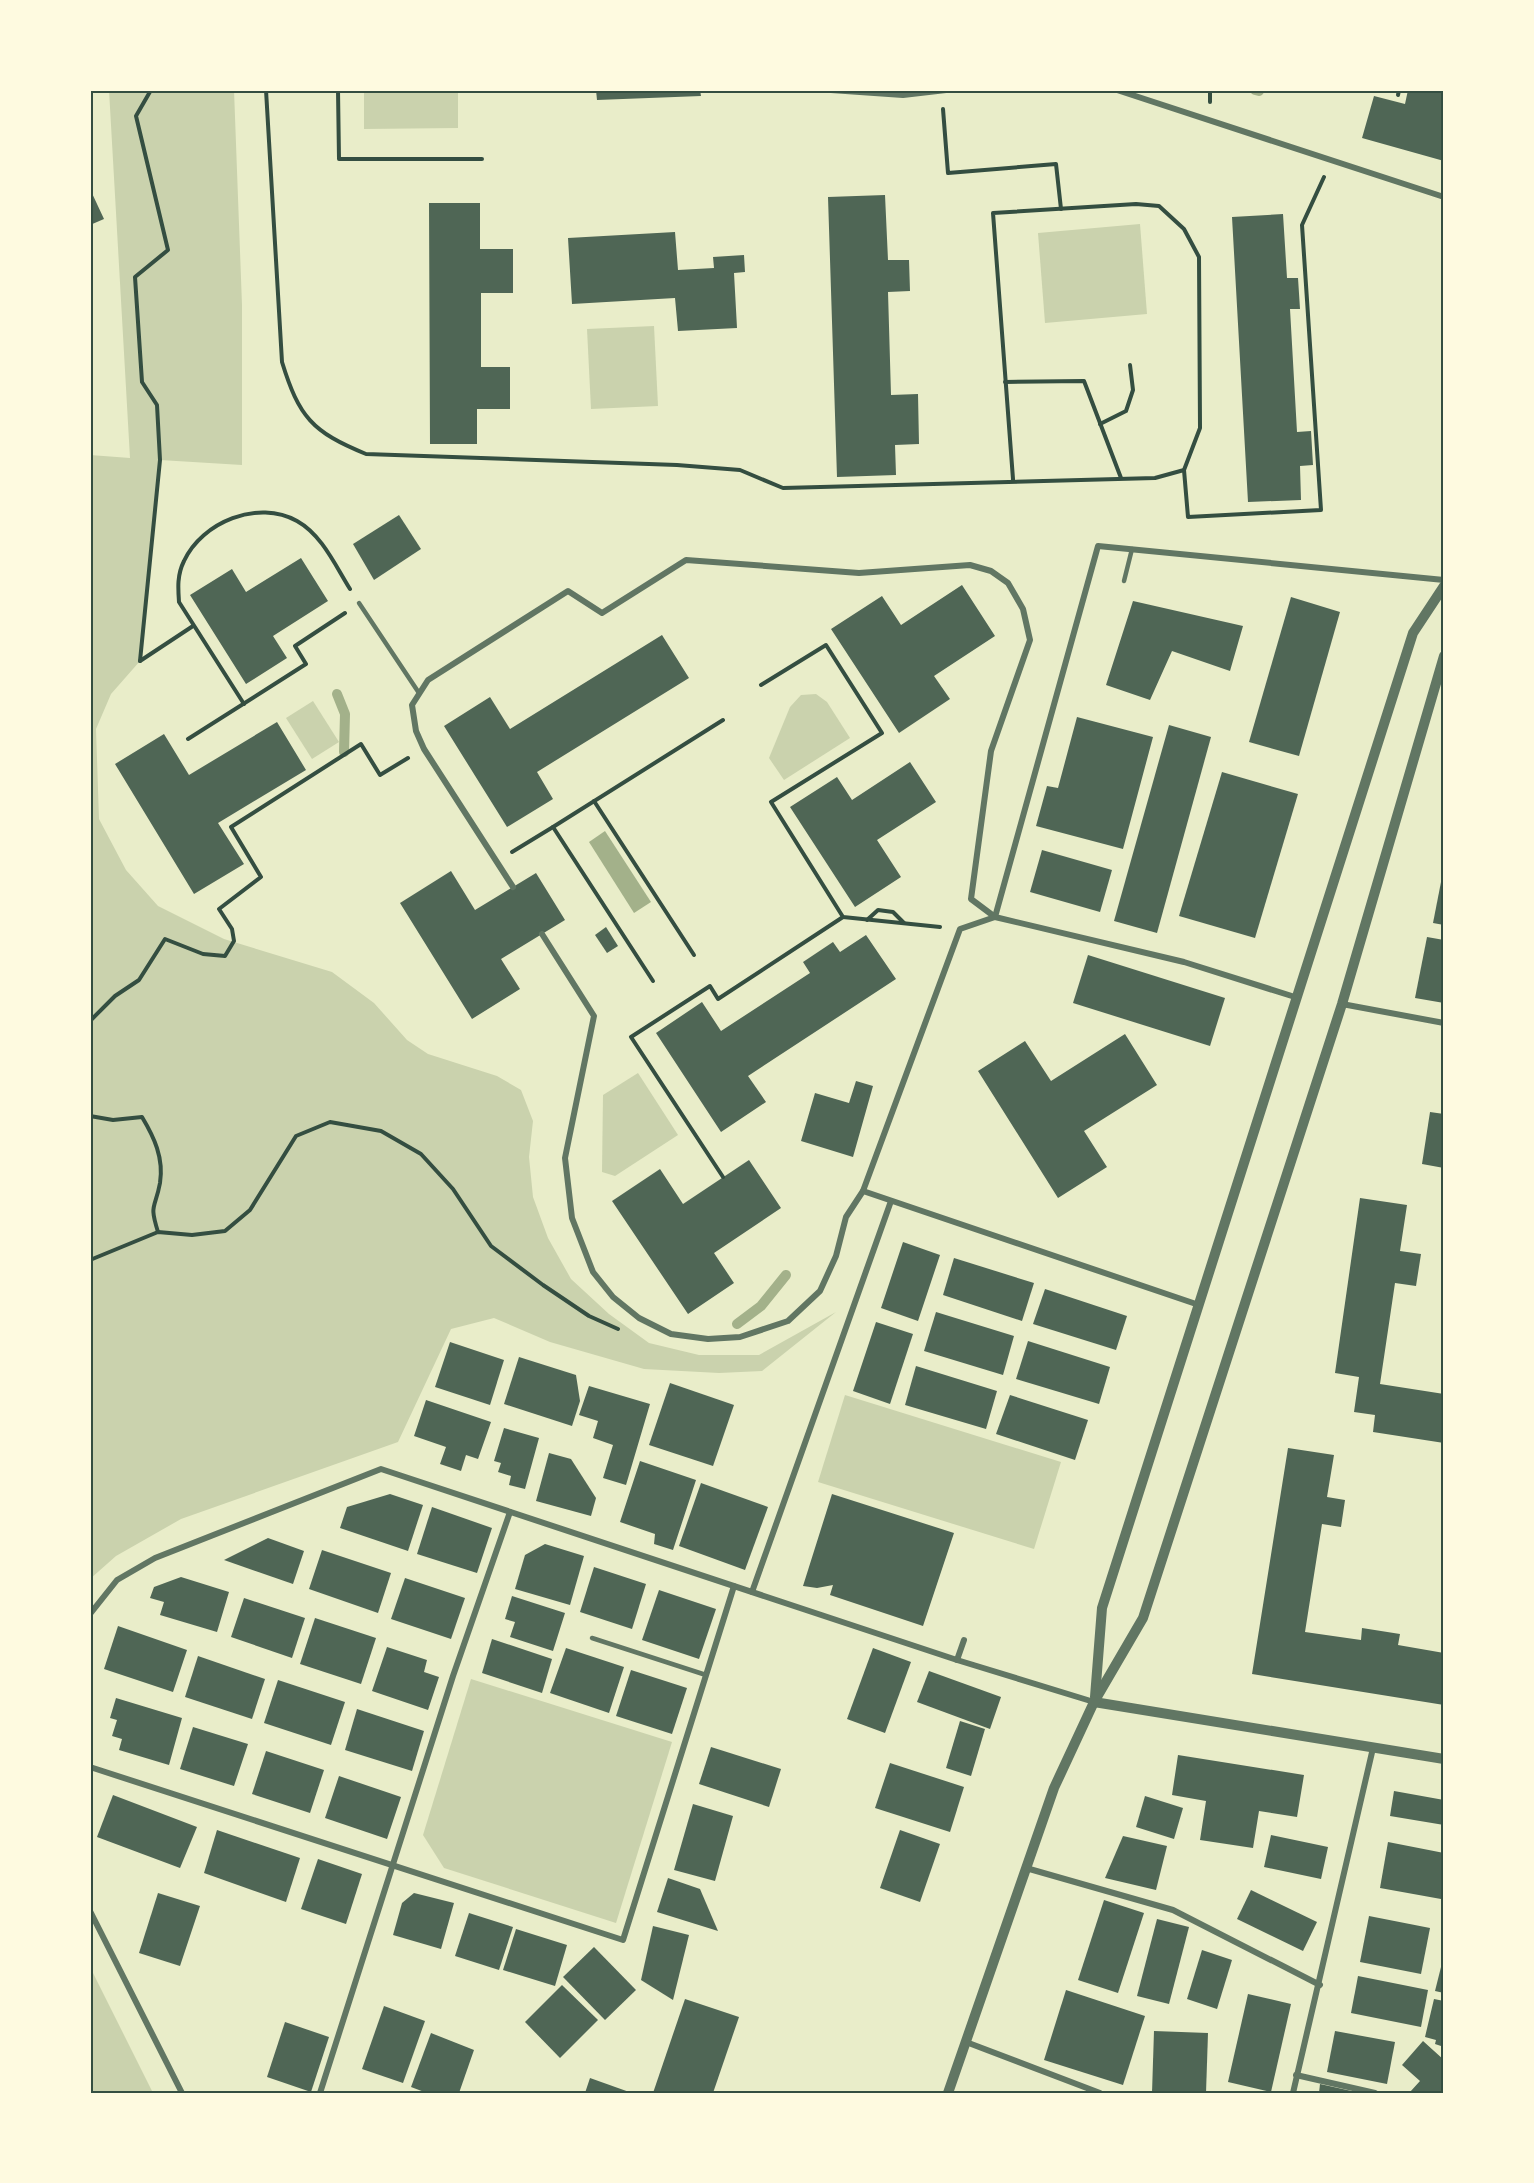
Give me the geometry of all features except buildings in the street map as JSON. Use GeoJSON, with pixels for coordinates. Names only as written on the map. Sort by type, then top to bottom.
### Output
{"type":"FeatureCollection","features":[{"type":"Feature","properties":{"kind":"street"},"geometry":{"type":"LineString","coordinates":[[831,90],[903,95],[944,90]]}},
{"type":"Feature","properties":{"kind":"street"},"geometry":{"type":"LineString","coordinates":[[1117,90],[1444,197]]}},
{"type":"Feature","properties":{"kind":"street"},"geometry":{"type":"LineString","coordinates":[[995,917],[1098,546],[1444,580]]}},
{"type":"Feature","properties":{"kind":"street"},"geometry":{"type":"LineString","coordinates":[[513,887],[424,749],[416,731],[412,705],[418,693],[428,680],[457,659],[567,591],[602,613],[686,560],[859,573],[970,565],[991,571],[1008,583],[1023,609],[1030,640],[991,751],[971,899],[995,917],[1184,962],[1295,997]]}},
{"type":"Feature","properties":{"kind":"street"},"geometry":{"type":"LineString","coordinates":[[1094,1702],[1102,1608],[1295,997],[1413,633],[1444,586]]}},
{"type":"Feature","properties":{"kind":"street"},"geometry":{"type":"LineString","coordinates":[[948,2093],[1054,1788],[1094,1702],[1143,1618],[1342,1004],[1444,656]]}},
{"type":"Feature","properties":{"kind":"street"},"geometry":{"type":"LineString","coordinates":[[542,934],[594,1016],[565,1158],[572,1218],[593,1272],[614,1297],[639,1318],[671,1334],[699,1338],[740,1337],[788,1321],[820,1291],[836,1256],[846,1217],[863,1191],[960,929],[995,917]]}},
{"type":"Feature","properties":{"kind":"street"},"geometry":{"type":"LineString","coordinates":[[1342,1004],[1444,1023]]}},
{"type":"Feature","properties":{"kind":"street"},"geometry":{"type":"LineString","coordinates":[[863,1191],[1198,1305]]}},
{"type":"Feature","properties":{"kind":"street"},"geometry":{"type":"LineString","coordinates":[[752,1592],[891,1201]]}},
{"type":"Feature","properties":{"kind":"street"},"geometry":{"type":"LineString","coordinates":[[90,1614],[117,1580],[155,1558],[381,1469],[957,1660],[1094,1702],[1444,1759]]}},
{"type":"Feature","properties":{"kind":"street"},"geometry":{"type":"LineString","coordinates":[[320,2093],[392,1865],[510,1512]]}},
{"type":"Feature","properties":{"kind":"street"},"geometry":{"type":"LineString","coordinates":[[90,1767],[623,1940],[734,1586]]}},
{"type":"Feature","properties":{"kind":"street"},"geometry":{"type":"LineString","coordinates":[[957,1660],[964,1640]]}},
{"type":"Feature","properties":{"kind":"street"},"geometry":{"type":"LineString","coordinates":[[1293,2093],[1320,1985],[1373,1748]]}},
{"type":"Feature","properties":{"kind":"street"},"geometry":{"type":"LineString","coordinates":[[1026,1867],[1173,1910],[1320,1985]]}},
{"type":"Feature","properties":{"kind":"street"},"geometry":{"type":"LineString","coordinates":[[90,1911],[182,2093]]}},
{"type":"Feature","properties":{"kind":"street"},"geometry":{"type":"LineString","coordinates":[[966,2042],[1100,2093]]}},
{"type":"Feature","properties":{"kind":"street"},"geometry":{"type":"LineString","coordinates":[[1296,2075],[1375,2093]]}},
{"type":"Feature","properties":{"kind":"lane"},"geometry":{"type":"LineString","coordinates":[[1124,581],[1132,549]]}},
{"type":"Feature","properties":{"kind":"lane"},"geometry":{"type":"LineString","coordinates":[[359,603],[418,693]]}},
{"type":"Feature","properties":{"kind":"lane"},"geometry":{"type":"LineString","coordinates":[[592,1638],[706,1675]]}},
{"type":"Feature","properties":{"kind":"path"},"geometry":{"type":"LineString","coordinates":[[151,90],[136,116],[168,250],[135,277],[142,382],[157,405],[160,460],[140,661],[193,626]]}},
{"type":"Feature","properties":{"kind":"path"},"geometry":{"type":"LineString","coordinates":[[266,90],[282,362],[291,393],[309,423],[335,442],[366,454],[677,465],[740,470],[783,488],[1013,479],[1155,478],[1184,470]]}},
{"type":"Feature","properties":{"kind":"path"},"geometry":{"type":"LineString","coordinates":[[338,90],[339,159],[482,159]]}},
{"type":"Feature","properties":{"kind":"path"},"geometry":{"type":"LineString","coordinates":[[944,90],[948,172],[1056,165],[1061,209]]}},
{"type":"Feature","properties":{"kind":"path"},"geometry":{"type":"LineString","coordinates":[[1013,479],[993,213],[1136,204],[1159,207],[1185,229],[1199,257],[1200,428],[1184,470],[1188,517],[1321,510],[1302,225],[1332,160]]}},
{"type":"Feature","properties":{"kind":"path"},"geometry":{"type":"LineString","coordinates":[[1100,424],[1126,411],[1133,390],[1130,365]]}},
{"type":"Feature","properties":{"kind":"path"},"geometry":{"type":"LineString","coordinates":[[1005,382],[1084,381],[1121,478]]}},
{"type":"Feature","properties":{"kind":"path"},"geometry":{"type":"LineString","coordinates":[[188,739],[244,704],[306,664],[295,646],[359,603],[314,532],[296,520],[276,513],[254,513],[232,517],[211,530],[184,561],[177,583],[179,602],[244,704]]}},
{"type":"Feature","properties":{"kind":"path"},"geometry":{"type":"LineString","coordinates":[[761,685],[826,645],[882,733],[771,802],[843,917]]}},
{"type":"Feature","properties":{"kind":"path"},"geometry":{"type":"LineString","coordinates":[[496,862],[723,720]]}},
{"type":"Feature","properties":{"kind":"path"},"geometry":{"type":"LineString","coordinates":[[90,1022],[115,996],[139,980],[149,960],[165,939],[202,954],[225,956],[234,941],[232,929],[219,909],[261,877],[231,827],[361,744],[380,775],[424,749]]}},
{"type":"Feature","properties":{"kind":"path"},"geometry":{"type":"LineString","coordinates":[[594,801],[694,955]]}},
{"type":"Feature","properties":{"kind":"path"},"geometry":{"type":"LineString","coordinates":[[553,827],[653,981]]}},
{"type":"Feature","properties":{"kind":"path"},"geometry":{"type":"LineString","coordinates":[[866,921],[878,910],[894,912],[904,923]]}},
{"type":"Feature","properties":{"kind":"path"},"geometry":{"type":"LineString","coordinates":[[723,1177],[632,1038],[710,986],[718,999],[843,917],[960,929]]}},
{"type":"Feature","properties":{"kind":"path"},"geometry":{"type":"LineString","coordinates":[[90,1116],[113,1120],[142,1117],[153,1135],[160,1156],[160,1183],[151,1210],[158,1232]]}},
{"type":"Feature","properties":{"kind":"path"},"geometry":{"type":"LineString","coordinates":[[90,1260],[158,1232],[192,1235],[225,1231],[249,1210],[296,1136],[330,1122],[381,1131]]}},
{"type":"Feature","properties":{"kind":"shaded area"},"geometry":{"type":"Polygon","coordinates":[[[109,90],[234,90],[242,305],[242,465],[160,460],[140,661],[111,694],[96,729],[99,819],[126,870],[158,906],[224,939],[332,972],[374,1003],[407,1040],[428,1054],[497,1076],[521,1090],[533,1121],[529,1157],[533,1197],[548,1238],[571,1279],[609,1314],[649,1343],[699,1355],[759,1355],[836,1312],[762,1371],[719,1373],[644,1369],[550,1342],[494,1318],[451,1329],[398,1442],[181,1519],[116,1556],[90,1579],[90,455],[130,458],[109,90]]]}},
{"type":"Feature","properties":{"kind":"shaded area"},"geometry":{"type":"Polygon","coordinates":[[[364,90],[458,90],[458,128],[364,129],[364,90]]]}},
{"type":"Feature","properties":{"kind":"shaded area"},"geometry":{"type":"Polygon","coordinates":[[[1140,224],[1147,314],[1045,323],[1038,233],[1140,224]]]}},
{"type":"Feature","properties":{"kind":"shaded area"},"geometry":{"type":"Polygon","coordinates":[[[654,326],[658,406],[591,409],[587,329],[654,326]]]}},
{"type":"Feature","properties":{"kind":"shaded area"},"geometry":{"type":"Polygon","coordinates":[[[816,694],[827,702],[850,738],[784,780],[769,758],[790,707],[801,695],[816,694]]]}},
{"type":"Feature","properties":{"kind":"shaded area"},"geometry":{"type":"Polygon","coordinates":[[[313,701],[339,742],[312,759],[286,718],[313,701]]]}},
{"type":"Feature","properties":{"kind":"shaded area"},"geometry":{"type":"Polygon","coordinates":[[[605,831],[651,902],[634,913],[589,842],[605,831]]]}},
{"type":"Feature","properties":{"kind":"shaded area"},"geometry":{"type":"Polygon","coordinates":[[[638,1073],[678,1135],[615,1176],[602,1172],[603,1095],[638,1073]]]}},
{"type":"Feature","properties":{"kind":"shaded area"},"geometry":{"type":"Polygon","coordinates":[[[845,1395],[1061,1462],[1034,1549],[818,1482],[845,1395]]]}},
{"type":"Feature","properties":{"kind":"shaded area"},"geometry":{"type":"Polygon","coordinates":[[[471,1679],[672,1742],[616,1923],[444,1868],[423,1835],[471,1679]]]}},
{"type":"Feature","properties":{"kind":"shaded area"},"geometry":{"type":"Polygon","coordinates":[[[90,1967],[153,2093],[90,2093],[90,1967]]]}},
{"type":"Feature","properties":{"kind":"waterway"},"geometry":{"type":"LineString","coordinates":[[1255,90],[1259,91]]}},
{"type":"Feature","properties":{"kind":"waterway"},"geometry":{"type":"LineString","coordinates":[[337,694],[345,714],[344,752]]}},
{"type":"Feature","properties":{"kind":"waterway"},"geometry":{"type":"LineString","coordinates":[[737,1324],[761,1306],[786,1275]]}}]}
